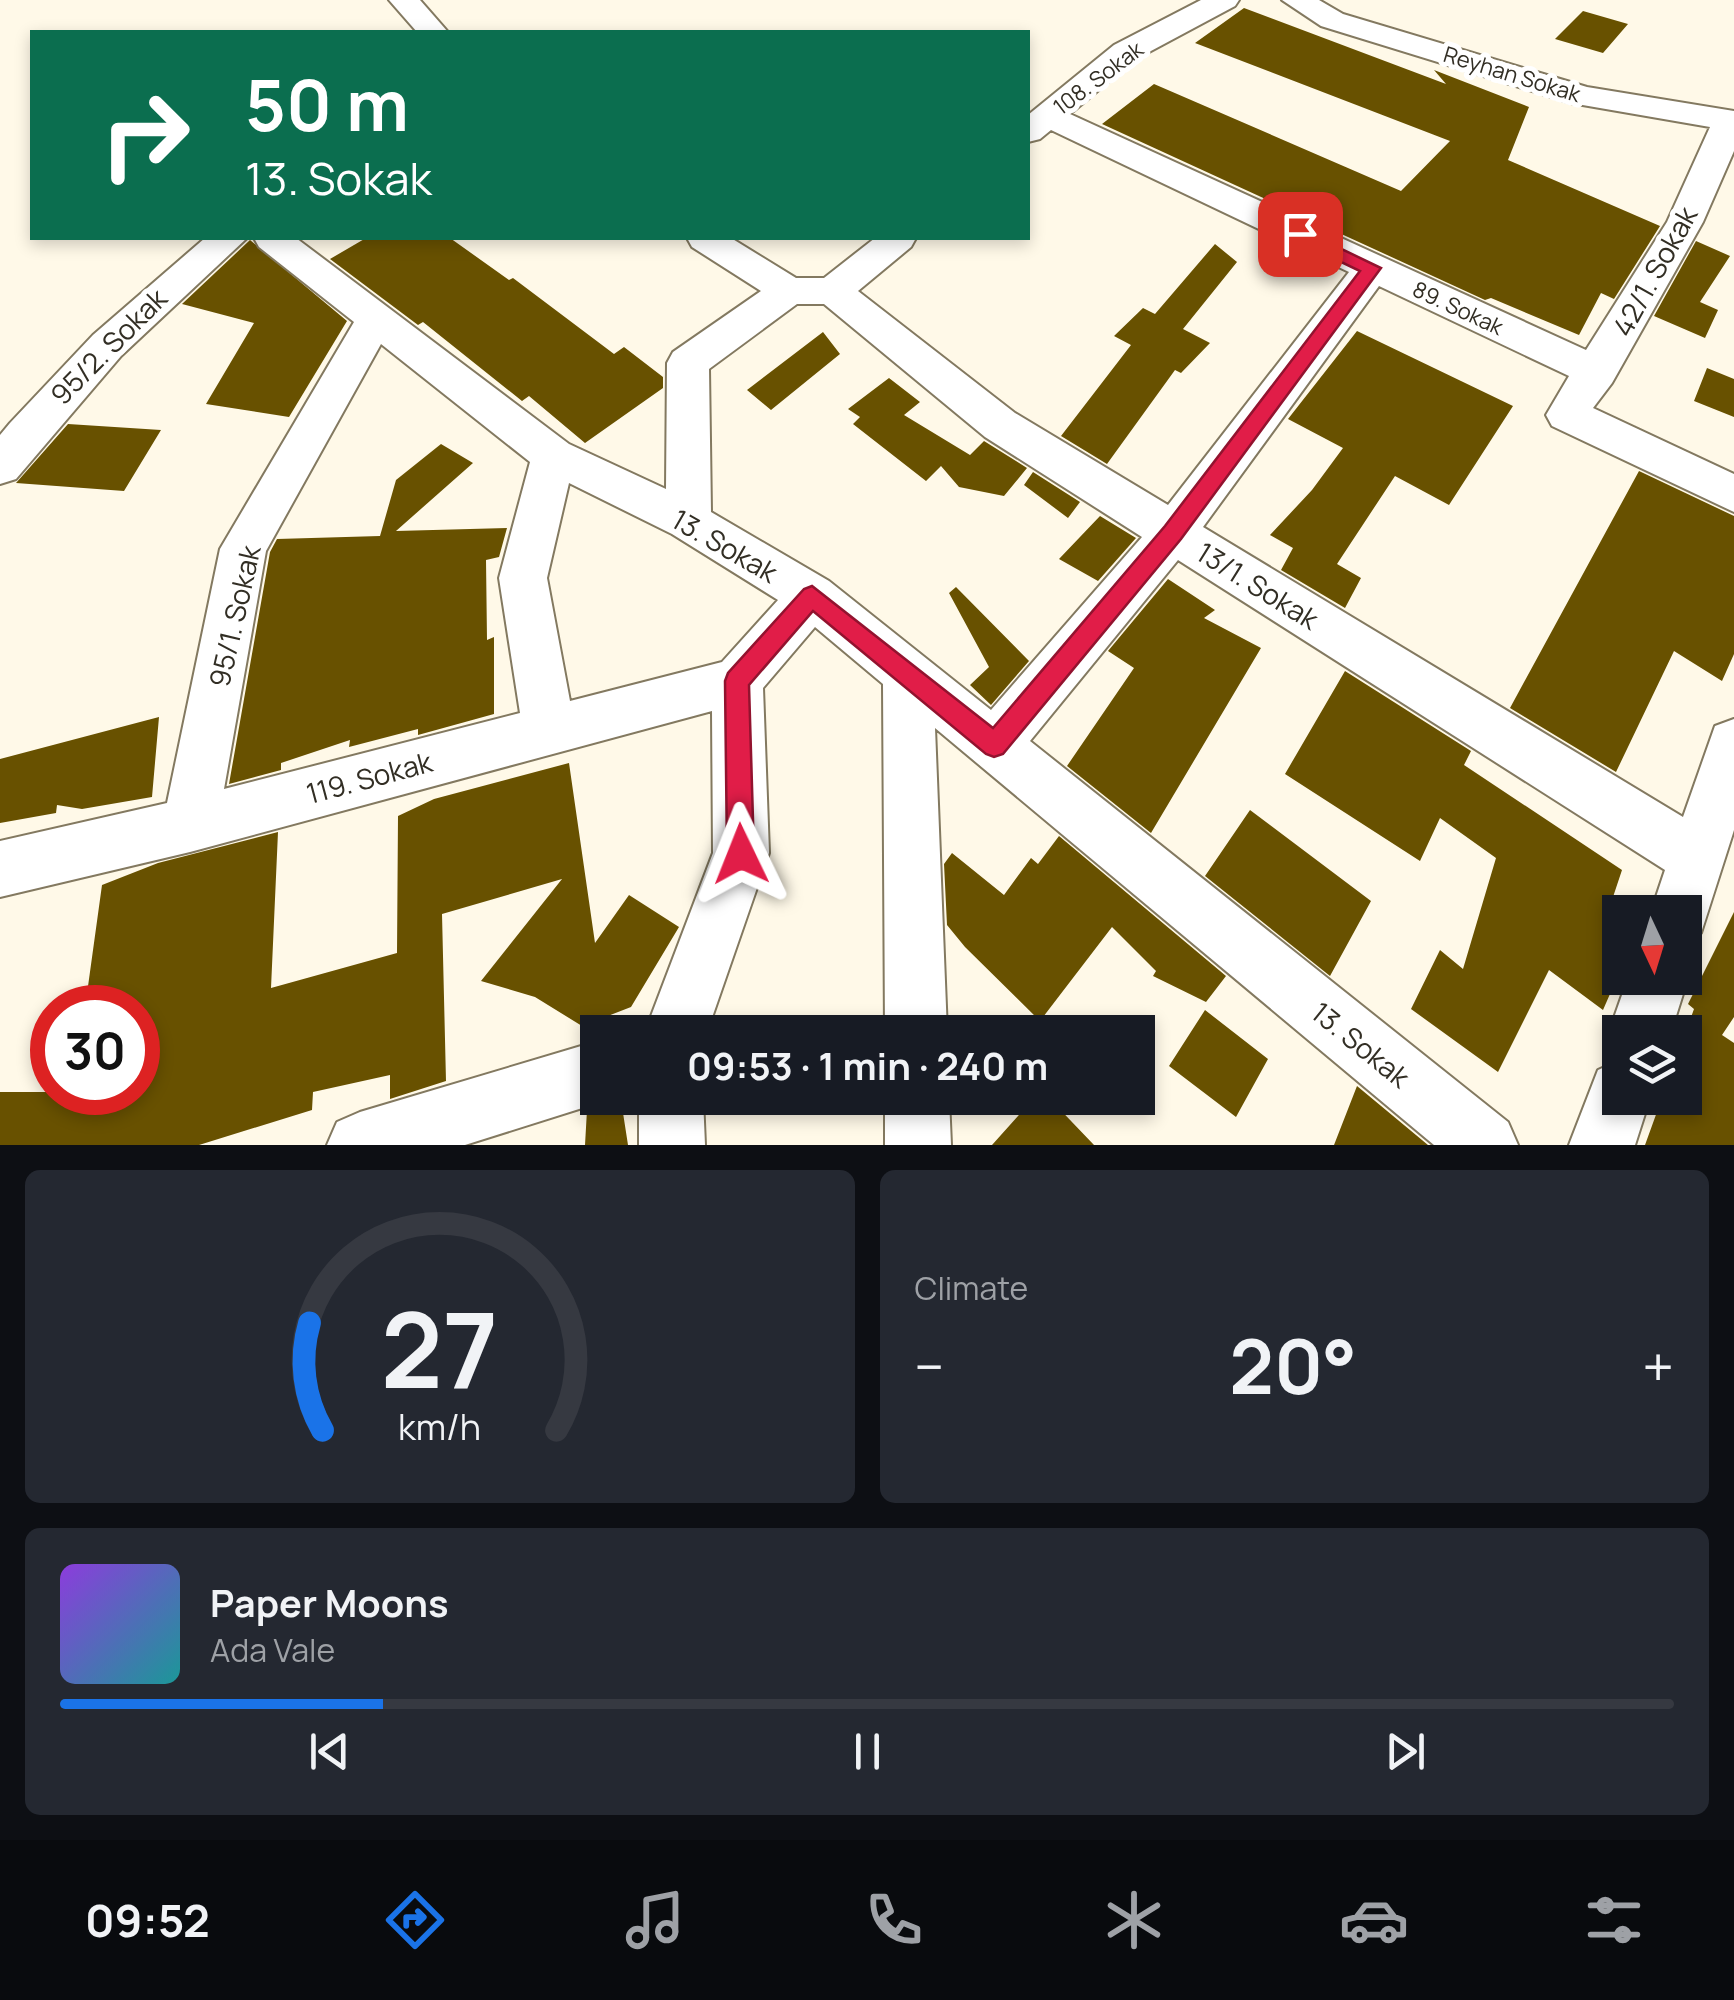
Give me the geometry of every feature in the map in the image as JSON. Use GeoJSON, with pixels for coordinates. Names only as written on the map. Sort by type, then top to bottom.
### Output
{"type":"FeatureCollection","features":[{"type":"Feature","properties":{"kind":"street"},"geometry":{"type":"LineString","coordinates":[[404,0],[431,30]]}},
{"type":"Feature","properties":{"kind":"street","name":"108. Sokak"},"geometry":{"type":"LineString","coordinates":[[1037,124],[1125,52],[1224,0]]}},
{"type":"Feature","properties":{"kind":"street","name":"Reyhan Sokak"},"geometry":{"type":"LineString","coordinates":[[1298,0],[1332,20],[1583,96],[1732,121]]}},
{"type":"Feature","properties":{"kind":"street","name":"42/1. Sokak"},"geometry":{"type":"LineString","coordinates":[[1732,121],[1685,222],[1567,416],[1734,494]]}},
{"type":"Feature","properties":{"kind":"street","name":"89. Sokak"},"geometry":{"type":"LineString","coordinates":[[1037,124],[1372,268],[1596,372]]}},
{"type":"Feature","properties":{"kind":"street","name":"95/2. Sokak"},"geometry":{"type":"LineString","coordinates":[[0,468],[49,404],[156,296],[226,240]]}},
{"type":"Feature","properties":{"kind":"street","name":"13. Sokak"},"geometry":{"type":"LineString","coordinates":[[275,240],[553,456],[688,521],[812,596],[1485,1145]]}},
{"type":"Feature","properties":{"kind":"street","name":"13/1. Sokak"},"geometry":{"type":"LineString","coordinates":[[709,240],[811,291],[1000,425],[1698,858]]}},
{"type":"Feature","properties":{"kind":"street"},"geometry":{"type":"LineString","coordinates":[[688,521],[688,363],[895,240]]}},
{"type":"Feature","properties":{"kind":"street"},"geometry":{"type":"LineString","coordinates":[[994,745],[1173,533],[1372,268]]}},
{"type":"Feature","properties":{"kind":"street","name":"95/1. Sokak"},"geometry":{"type":"LineString","coordinates":[[190,825],[243,549],[376,318]]}},
{"type":"Feature","properties":{"kind":"street"},"geometry":{"type":"LineString","coordinates":[[549,728],[523,578],[553,456]]}},
{"type":"Feature","properties":{"kind":"street"},"geometry":{"type":"LineString","coordinates":[[682,1015],[741,854],[737,681],[812,596]]}},
{"type":"Feature","properties":{"kind":"street"},"geometry":{"type":"LineString","coordinates":[[908,675],[916,1015]]}},
{"type":"Feature","properties":{"kind":"street","name":"119. Sokak"},"geometry":{"type":"LineString","coordinates":[[0,870],[190,825],[737,681]]}},
{"type":"Feature","properties":{"kind":"street"},"geometry":{"type":"LineString","coordinates":[[1686,895],[1734,744]]}},
{"type":"Feature","properties":{"kind":"street"},"geometry":{"type":"LineString","coordinates":[[360,1145],[580,1078]]}},
{"type":"Feature","properties":{"kind":"street"},"geometry":{"type":"LineString","coordinates":[[671,1115],[672,1145]]}},
{"type":"Feature","properties":{"kind":"street"},"geometry":{"type":"LineString","coordinates":[[917,1115],[918,1145]]}},
{"type":"Feature","properties":{"kind":"street"},"geometry":{"type":"LineString","coordinates":[[1602,1145],[1612,1115]]}},
{"type":"Feature","properties":{"kind":"building"},"geometry":{"type":"Polygon","coordinates":[[[1244,8],[1446,84],[1434,70],[1529,107],[1508,160],[1660,226],[1614,299],[1601,293],[1579,335],[1491,298],[1485,300],[1102,124],[1154,84],[1401,191],[1450,141],[1195,43],[1244,8]]]}},
{"type":"Feature","properties":{"kind":"building"},"geometry":{"type":"Polygon","coordinates":[[[1583,11],[1628,24],[1603,53],[1555,39],[1583,11]]]}},
{"type":"Feature","properties":{"kind":"building"},"geometry":{"type":"Polygon","coordinates":[[[250,240],[347,321],[289,417],[206,404],[254,323],[182,304],[250,240]]]}},
{"type":"Feature","properties":{"kind":"building"},"geometry":{"type":"Polygon","coordinates":[[[363,240],[453,240],[509,280],[513,278],[614,354],[624,347],[663,377],[663,388],[585,443],[529,396],[522,401],[423,322],[418,325],[330,259],[363,240]]]}},
{"type":"Feature","properties":{"kind":"building"},"geometry":{"type":"Polygon","coordinates":[[[1696,241],[1730,256],[1700,302],[1718,310],[1705,338],[1654,316],[1696,241]]]}},
{"type":"Feature","properties":{"kind":"building"},"geometry":{"type":"Polygon","coordinates":[[[1215,244],[1237,262],[1183,329],[1210,343],[1181,373],[1175,370],[1107,464],[1061,436],[1131,345],[1114,336],[1143,308],[1155,314],[1215,244]]]}},
{"type":"Feature","properties":{"kind":"building"},"geometry":{"type":"Polygon","coordinates":[[[1357,331],[1513,406],[1449,505],[1395,476],[1337,564],[1361,578],[1345,608],[1281,570],[1293,548],[1270,535],[1312,490],[1343,448],[1288,419],[1357,331]]]}},
{"type":"Feature","properties":{"kind":"building"},"geometry":{"type":"Polygon","coordinates":[[[823,332],[840,354],[771,410],[747,390],[823,332]]]}},
{"type":"Feature","properties":{"kind":"building"},"geometry":{"type":"Polygon","coordinates":[[[1707,368],[1734,379],[1734,417],[1694,401],[1707,368]]]}},
{"type":"Feature","properties":{"kind":"building"},"geometry":{"type":"Polygon","coordinates":[[[889,378],[920,402],[904,415],[970,455],[984,441],[1027,468],[1004,496],[959,487],[941,466],[926,481],[853,424],[860,417],[848,409],[889,378]]]}},
{"type":"Feature","properties":{"kind":"building"},"geometry":{"type":"Polygon","coordinates":[[[68,424],[161,430],[124,491],[16,483],[68,424]]]}},
{"type":"Feature","properties":{"kind":"building"},"geometry":{"type":"Polygon","coordinates":[[[441,444],[473,463],[396,531],[507,528],[499,557],[486,560],[487,640],[494,637],[494,714],[418,735],[418,729],[349,747],[350,740],[281,763],[281,770],[229,784],[270,552],[277,539],[380,536],[396,480],[441,444]]]}},
{"type":"Feature","properties":{"kind":"building"},"geometry":{"type":"Polygon","coordinates":[[[1639,471],[1734,516],[1734,654],[1722,681],[1674,651],[1616,772],[1510,708],[1639,471]]]}},
{"type":"Feature","properties":{"kind":"building"},"geometry":{"type":"Polygon","coordinates":[[[1033,472],[1080,502],[1068,518],[1024,485],[1033,472]]]}},
{"type":"Feature","properties":{"kind":"building"},"geometry":{"type":"Polygon","coordinates":[[[1100,516],[1136,538],[1098,581],[1059,559],[1100,516]]]}},
{"type":"Feature","properties":{"kind":"building"},"geometry":{"type":"Polygon","coordinates":[[[1168,579],[1215,610],[1204,618],[1261,648],[1151,833],[1067,766],[1134,668],[1108,651],[1168,579]]]}},
{"type":"Feature","properties":{"kind":"building"},"geometry":{"type":"Polygon","coordinates":[[[956,587],[1029,661],[991,705],[970,685],[989,667],[949,593],[956,587]]]}},
{"type":"Feature","properties":{"kind":"building"},"geometry":{"type":"Polygon","coordinates":[[[1345,671],[1471,751],[1464,765],[1622,870],[1614,895],[1602,895],[1602,995],[1610,995],[1603,1010],[1549,970],[1498,1072],[1411,1009],[1440,950],[1463,969],[1496,858],[1440,818],[1420,861],[1285,774],[1345,671]]]}},
{"type":"Feature","properties":{"kind":"building"},"geometry":{"type":"Polygon","coordinates":[[[159,717],[152,797],[82,809],[57,805],[56,813],[0,823],[0,759],[159,717]]]}},
{"type":"Feature","properties":{"kind":"building"},"geometry":{"type":"Polygon","coordinates":[[[569,763],[595,943],[629,895],[679,927],[631,1007],[610,1015],[580,1015],[580,1025],[535,997],[481,981],[562,879],[442,914],[446,1081],[390,1099],[390,1075],[313,1092],[312,1110],[199,1145],[0,1145],[0,1092],[30,1092],[30,1115],[160,1115],[160,985],[88,985],[102,885],[158,863],[278,832],[271,988],[397,953],[398,816],[434,799],[569,763]]]}},
{"type":"Feature","properties":{"kind":"building"},"geometry":{"type":"Polygon","coordinates":[[[1250,810],[1371,901],[1330,976],[1205,876],[1250,810]]]}},
{"type":"Feature","properties":{"kind":"building"},"geometry":{"type":"Polygon","coordinates":[[[1059,836],[1226,976],[1206,1002],[1153,976],[1156,971],[1112,927],[1045,1015],[1034,1015],[947,925],[944,864],[952,853],[1004,895],[1031,858],[1038,864],[1059,836]]]}},
{"type":"Feature","properties":{"kind":"building"},"geometry":{"type":"Polygon","coordinates":[[[1734,912],[1734,1017],[1722,1035],[1734,1043],[1734,1145],[1645,1145],[1656,1115],[1702,1115],[1702,1015],[1692,1015],[1694,1009],[1688,1004],[1692,995],[1702,995],[1702,976],[1734,912]]]}},
{"type":"Feature","properties":{"kind":"building"},"geometry":{"type":"Polygon","coordinates":[[[1205,1010],[1268,1059],[1236,1117],[1169,1066],[1205,1010]]]}},
{"type":"Feature","properties":{"kind":"building"},"geometry":{"type":"Polygon","coordinates":[[[1357,1086],[1428,1145],[1334,1145],[1357,1086]]]}},
{"type":"Feature","properties":{"kind":"building"},"geometry":{"type":"Polygon","coordinates":[[[587,1115],[623,1115],[628,1145],[585,1145],[587,1115]]]}},
{"type":"Feature","properties":{"kind":"building"},"geometry":{"type":"Polygon","coordinates":[[[1019,1115],[1065,1115],[1094,1145],[992,1145],[1019,1115]]]}},
{"type":"Feature","properties":{"kind":"route"},"geometry":{"type":"LineString","coordinates":[[741,854],[737,681],[812,596],[994,745],[1173,533],[1372,268],[1300,234]]}}]}
